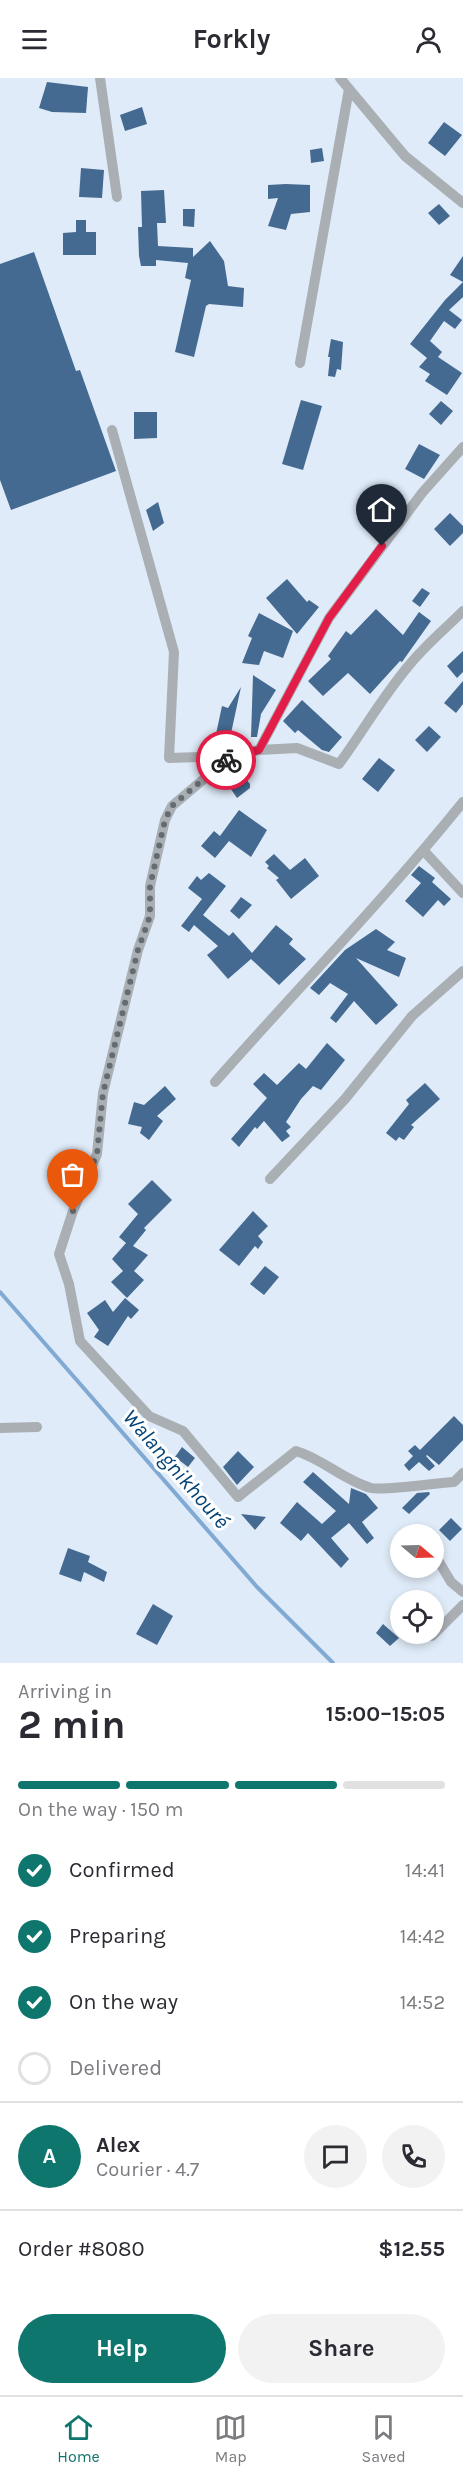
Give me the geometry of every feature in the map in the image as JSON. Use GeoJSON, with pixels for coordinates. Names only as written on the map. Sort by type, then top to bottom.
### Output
{"type":"FeatureCollection","features":[{"type":"Feature","properties":{"kind":"street"},"geometry":{"type":"LineString","coordinates":[[100,78],[117,197]]}},
{"type":"Feature","properties":{"kind":"street"},"geometry":{"type":"LineString","coordinates":[[340,78],[405,156],[463,203]]}},
{"type":"Feature","properties":{"kind":"street"},"geometry":{"type":"LineString","coordinates":[[300,363],[349,88]]}},
{"type":"Feature","properties":{"kind":"street"},"geometry":{"type":"LineString","coordinates":[[112,430],[174,652],[169,758],[231,756],[259,750],[297,748],[339,764],[375,709],[412,662],[463,610]]}},
{"type":"Feature","properties":{"kind":"street"},"geometry":{"type":"LineString","coordinates":[[259,750],[329,618],[422,493],[463,447]]}},
{"type":"Feature","properties":{"kind":"street"},"geometry":{"type":"LineString","coordinates":[[231,756],[172,806],[165,820],[150,886],[150,916],[138,950],[103,1093],[97,1154],[73,1211],[59,1254],[69,1284],[80,1341],[149,1416],[183,1431],[238,1497],[296,1451],[308,1455],[351,1480],[373,1488],[458,1482],[463,1473]]}},
{"type":"Feature","properties":{"kind":"street"},"geometry":{"type":"LineString","coordinates":[[215,1082],[424,851],[463,802]]}},
{"type":"Feature","properties":{"kind":"street"},"geometry":{"type":"LineString","coordinates":[[424,851],[463,893]]}},
{"type":"Feature","properties":{"kind":"street"},"geometry":{"type":"LineString","coordinates":[[270,1179],[345,1099],[412,1016],[463,971]]}},
{"type":"Feature","properties":{"kind":"street"},"geometry":{"type":"LineString","coordinates":[[0,1428],[37,1427]]}},
{"type":"Feature","properties":{"kind":"street"},"geometry":{"type":"LineString","coordinates":[[444,1570],[451,1582],[463,1592]]}},
{"type":"Feature","properties":{"kind":"street"},"geometry":{"type":"LineString","coordinates":[[444,1624],[463,1605]]}},
{"type":"Feature","properties":{"kind":"building"},"geometry":{"type":"Polygon","coordinates":[[[47,82],[88,87],[86,113],[52,112],[39,108],[47,82]]]}},
{"type":"Feature","properties":{"kind":"building"},"geometry":{"type":"Polygon","coordinates":[[[142,107],[147,124],[125,131],[120,115],[142,107]]]}},
{"type":"Feature","properties":{"kind":"building"},"geometry":{"type":"Polygon","coordinates":[[[444,122],[462,135],[445,156],[428,143],[444,122]]]}},
{"type":"Feature","properties":{"kind":"building"},"geometry":{"type":"Polygon","coordinates":[[[322,148],[324,161],[311,163],[310,150],[322,148]]]}},
{"type":"Feature","properties":{"kind":"building"},"geometry":{"type":"Polygon","coordinates":[[[81,168],[104,170],[102,198],[79,197],[81,168]]]}},
{"type":"Feature","properties":{"kind":"building"},"geometry":{"type":"Polygon","coordinates":[[[268,185],[310,185],[310,212],[291,214],[286,230],[268,226],[278,198],[268,199],[268,185]]]}},
{"type":"Feature","properties":{"kind":"building"},"geometry":{"type":"Polygon","coordinates":[[[164,190],[166,223],[157,223],[158,246],[193,248],[193,257],[210,241],[224,261],[228,286],[244,288],[243,307],[209,304],[206,306],[194,357],[175,352],[191,280],[185,278],[188,263],[156,260],[156,266],[141,266],[139,256],[138,227],[142,227],[141,191],[164,190]]]}},
{"type":"Feature","properties":{"kind":"building"},"geometry":{"type":"Polygon","coordinates":[[[439,204],[450,216],[439,225],[428,213],[439,204]]]}},
{"type":"Feature","properties":{"kind":"building"},"geometry":{"type":"Polygon","coordinates":[[[183,209],[195,209],[194,227],[183,226],[183,209]]]}},
{"type":"Feature","properties":{"kind":"building"},"geometry":{"type":"Polygon","coordinates":[[[76,220],[86,220],[86,232],[96,232],[96,255],[63,255],[63,233],[76,232],[76,220]]]}},
{"type":"Feature","properties":{"kind":"building"},"geometry":{"type":"Polygon","coordinates":[[[34,252],[76,371],[80,370],[116,471],[11,510],[0,480],[0,264],[34,252]]]}},
{"type":"Feature","properties":{"kind":"building"},"geometry":{"type":"Polygon","coordinates":[[[463,256],[463,282],[450,275],[463,256]]]}},
{"type":"Feature","properties":{"kind":"building"},"geometry":{"type":"Polygon","coordinates":[[[463,282],[463,297],[449,310],[462,320],[455,329],[444,321],[430,341],[442,352],[438,357],[462,373],[447,395],[425,381],[430,374],[419,367],[427,358],[410,344],[445,300],[463,282]]]}},
{"type":"Feature","properties":{"kind":"building"},"geometry":{"type":"Polygon","coordinates":[[[331,339],[343,342],[341,370],[337,369],[335,377],[328,376],[331,339]]]}},
{"type":"Feature","properties":{"kind":"building"},"geometry":{"type":"Polygon","coordinates":[[[301,400],[322,406],[303,470],[282,464],[301,400]]]}},
{"type":"Feature","properties":{"kind":"building"},"geometry":{"type":"Polygon","coordinates":[[[441,401],[453,411],[441,425],[429,414],[441,401]]]}},
{"type":"Feature","properties":{"kind":"building"},"geometry":{"type":"Polygon","coordinates":[[[134,412],[157,412],[157,438],[134,439],[134,412]]]}},
{"type":"Feature","properties":{"kind":"building"},"geometry":{"type":"Polygon","coordinates":[[[419,444],[440,455],[424,479],[405,469],[419,444]]]}},
{"type":"Feature","properties":{"kind":"building"},"geometry":{"type":"Polygon","coordinates":[[[158,502],[164,523],[153,531],[146,510],[158,502]]]}},
{"type":"Feature","properties":{"kind":"building"},"geometry":{"type":"Polygon","coordinates":[[[450,513],[463,526],[463,533],[450,546],[434,529],[450,513]]]}},
{"type":"Feature","properties":{"kind":"building"},"geometry":{"type":"Polygon","coordinates":[[[287,579],[307,602],[309,600],[319,607],[297,634],[266,598],[287,579]]]}},
{"type":"Feature","properties":{"kind":"building"},"geometry":{"type":"Polygon","coordinates":[[[422,588],[430,593],[420,607],[412,601],[422,588]]]}},
{"type":"Feature","properties":{"kind":"building"},"geometry":{"type":"Polygon","coordinates":[[[376,609],[403,635],[419,612],[431,621],[402,662],[400,661],[370,694],[348,673],[323,696],[308,681],[331,659],[328,656],[346,631],[351,635],[376,609]]]}},
{"type":"Feature","properties":{"kind":"building"},"geometry":{"type":"Polygon","coordinates":[[[259,613],[293,631],[283,658],[264,651],[259,665],[242,663],[252,638],[248,636],[259,613]]]}},
{"type":"Feature","properties":{"kind":"building"},"geometry":{"type":"Polygon","coordinates":[[[463,651],[463,672],[457,678],[447,666],[463,651]]]}},
{"type":"Feature","properties":{"kind":"building"},"geometry":{"type":"Polygon","coordinates":[[[253,675],[276,690],[261,714],[257,737],[251,737],[253,675]]]}},
{"type":"Feature","properties":{"kind":"building"},"geometry":{"type":"Polygon","coordinates":[[[463,681],[463,704],[456,713],[444,703],[463,681]]]}},
{"type":"Feature","properties":{"kind":"building"},"geometry":{"type":"Polygon","coordinates":[[[241,687],[230,738],[216,734],[222,706],[228,708],[241,687]]]}},
{"type":"Feature","properties":{"kind":"building"},"geometry":{"type":"Polygon","coordinates":[[[302,700],[342,737],[329,752],[322,750],[298,730],[295,733],[283,721],[302,700]]]}},
{"type":"Feature","properties":{"kind":"building"},"geometry":{"type":"Polygon","coordinates":[[[429,726],[441,737],[427,752],[415,740],[429,726]]]}},
{"type":"Feature","properties":{"kind":"building"},"geometry":{"type":"Polygon","coordinates":[[[379,758],[395,770],[378,792],[362,779],[379,758]]]}},
{"type":"Feature","properties":{"kind":"building"},"geometry":{"type":"Polygon","coordinates":[[[238,769],[250,784],[250,788],[237,798],[231,789],[238,769]]]}},
{"type":"Feature","properties":{"kind":"building"},"geometry":{"type":"Polygon","coordinates":[[[239,810],[267,830],[251,857],[229,841],[215,858],[201,846],[214,831],[220,836],[239,810]]]}},
{"type":"Feature","properties":{"kind":"building"},"geometry":{"type":"Polygon","coordinates":[[[274,854],[290,870],[305,858],[319,876],[291,899],[276,880],[279,878],[267,868],[269,866],[265,862],[274,854]]]}},
{"type":"Feature","properties":{"kind":"building"},"geometry":{"type":"Polygon","coordinates":[[[419,866],[435,878],[432,882],[451,899],[444,906],[438,900],[423,917],[405,901],[421,883],[411,875],[419,866]]]}},
{"type":"Feature","properties":{"kind":"building"},"geometry":{"type":"Polygon","coordinates":[[[209,873],[226,886],[203,915],[229,936],[233,932],[252,953],[276,925],[293,939],[289,944],[306,959],[279,985],[251,959],[228,979],[207,955],[218,946],[194,925],[189,932],[181,926],[202,899],[188,888],[197,876],[201,880],[209,873]]]}},
{"type":"Feature","properties":{"kind":"building"},"geometry":{"type":"Polygon","coordinates":[[[241,897],[252,905],[239,919],[230,911],[241,897]]]}},
{"type":"Feature","properties":{"kind":"building"},"geometry":{"type":"Polygon","coordinates":[[[376,929],[395,942],[387,950],[406,958],[399,977],[356,958],[398,1005],[376,1025],[354,1001],[336,1023],[330,1018],[348,994],[330,983],[319,995],[310,988],[345,950],[376,929]]]}},
{"type":"Feature","properties":{"kind":"building"},"geometry":{"type":"Polygon","coordinates":[[[327,1043],[345,1060],[321,1090],[313,1086],[301,1099],[286,1122],[291,1127],[286,1131],[290,1136],[282,1142],[264,1121],[257,1129],[255,1127],[239,1147],[231,1139],[267,1098],[253,1084],[264,1073],[277,1085],[299,1063],[306,1069],[327,1043]]]}},
{"type":"Feature","properties":{"kind":"building"},"geometry":{"type":"Polygon","coordinates":[[[425,1083],[440,1099],[411,1125],[414,1127],[404,1140],[399,1137],[396,1141],[386,1133],[409,1104],[406,1100],[425,1083]]]}},
{"type":"Feature","properties":{"kind":"building"},"geometry":{"type":"Polygon","coordinates":[[[165,1086],[176,1099],[157,1116],[163,1121],[149,1140],[140,1133],[142,1127],[128,1124],[134,1102],[144,1105],[165,1086]]]}},
{"type":"Feature","properties":{"kind":"building"},"geometry":{"type":"Polygon","coordinates":[[[152,1180],[172,1200],[144,1228],[146,1230],[133,1246],[148,1255],[134,1271],[144,1280],[127,1298],[111,1282],[123,1271],[112,1259],[126,1243],[119,1237],[138,1214],[128,1204],[152,1180]]]}},
{"type":"Feature","properties":{"kind":"building"},"geometry":{"type":"Polygon","coordinates":[[[253,1211],[268,1226],[258,1236],[263,1242],[258,1249],[255,1246],[239,1266],[219,1250],[253,1211]]]}},
{"type":"Feature","properties":{"kind":"building"},"geometry":{"type":"Polygon","coordinates":[[[265,1266],[279,1277],[264,1295],[250,1284],[265,1266]]]}},
{"type":"Feature","properties":{"kind":"building"},"geometry":{"type":"Polygon","coordinates":[[[125,1298],[139,1310],[131,1319],[128,1316],[108,1346],[94,1337],[99,1330],[87,1313],[105,1300],[113,1312],[125,1298]]]}},
{"type":"Feature","properties":{"kind":"building"},"geometry":{"type":"Polygon","coordinates":[[[454,1416],[463,1425],[463,1440],[439,1465],[427,1455],[435,1466],[429,1471],[419,1462],[409,1471],[404,1465],[413,1456],[408,1451],[415,1445],[420,1450],[454,1416]]]}},
{"type":"Feature","properties":{"kind":"building"},"geometry":{"type":"Polygon","coordinates":[[[182,1447],[195,1458],[188,1467],[175,1457],[182,1447]]]}},
{"type":"Feature","properties":{"kind":"building"},"geometry":{"type":"Polygon","coordinates":[[[238,1451],[254,1467],[237,1485],[223,1467],[238,1451]]]}},
{"type":"Feature","properties":{"kind":"building"},"geometry":{"type":"Polygon","coordinates":[[[313,1472],[349,1504],[351,1488],[366,1494],[378,1508],[362,1522],[374,1538],[367,1544],[349,1523],[331,1538],[349,1559],[341,1568],[308,1533],[301,1541],[280,1523],[297,1502],[322,1524],[336,1511],[303,1482],[313,1472]]]}},
{"type":"Feature","properties":{"kind":"building"},"geometry":{"type":"Polygon","coordinates":[[[429,1492],[430,1494],[409,1514],[402,1508],[417,1493],[429,1492]]]}},
{"type":"Feature","properties":{"kind":"building"},"geometry":{"type":"Polygon","coordinates":[[[241,1514],[266,1517],[255,1530],[241,1514]]]}},
{"type":"Feature","properties":{"kind":"building"},"geometry":{"type":"Polygon","coordinates":[[[451,1518],[462,1529],[450,1541],[444,1535],[444,1525],[451,1518]]]}},
{"type":"Feature","properties":{"kind":"building"},"geometry":{"type":"Polygon","coordinates":[[[68,1548],[90,1556],[88,1562],[107,1572],[104,1582],[84,1572],[81,1582],[59,1574],[68,1548]]]}},
{"type":"Feature","properties":{"kind":"building"},"geometry":{"type":"Polygon","coordinates":[[[153,1604],[173,1616],[157,1645],[136,1634],[153,1604]]]}},
{"type":"Feature","properties":{"kind":"building"},"geometry":{"type":"Polygon","coordinates":[[[383,1624],[390,1630],[390,1644],[392,1644],[390,1646],[376,1633],[383,1624]]]}},
{"type":"Feature","properties":{"kind":"waterway","name":"Walangnikhouré"},"geometry":{"type":"LineString","coordinates":[[0,1292],[257,1587],[333,1663]]}},
{"type":"Feature","properties":{"kind":"way so far"},"geometry":{"type":"LineString","coordinates":[[73,1211],[97,1154],[103,1093],[138,950],[150,916],[150,886],[165,820],[172,806],[226,760]]}},
{"type":"Feature","properties":{"kind":"route"},"geometry":{"type":"LineString","coordinates":[[226,760],[231,756],[259,750],[329,618],[382,546]]}}]}
